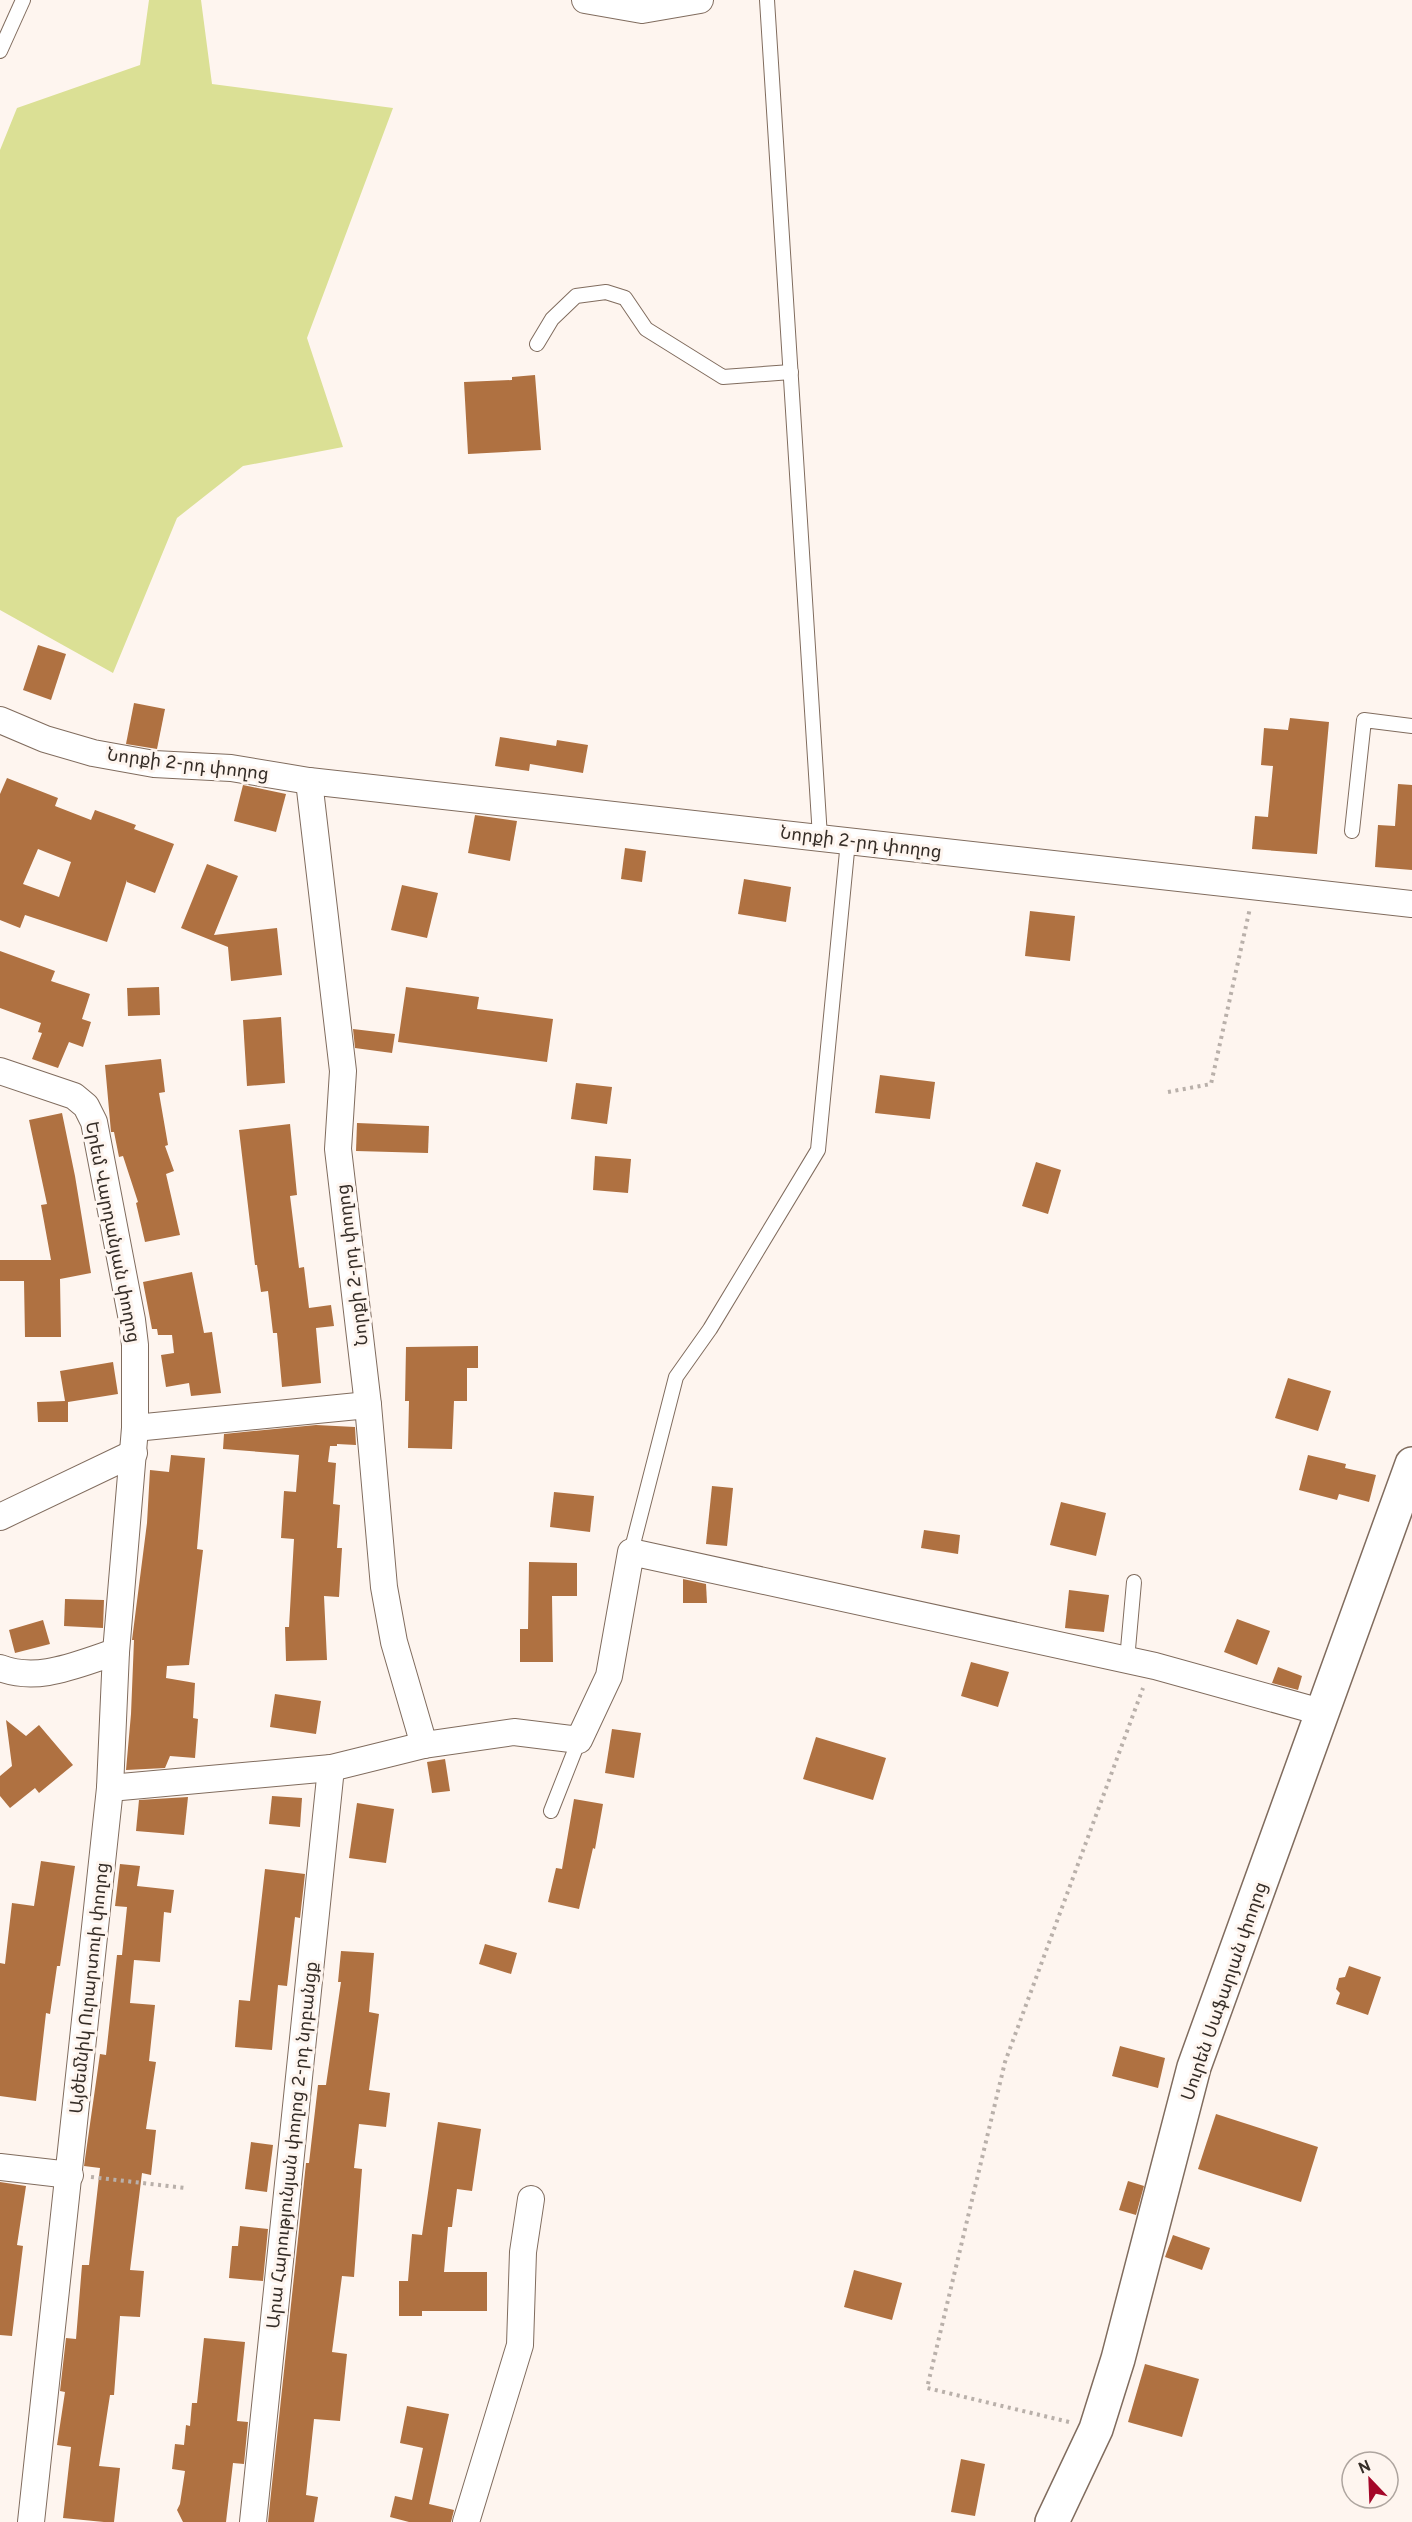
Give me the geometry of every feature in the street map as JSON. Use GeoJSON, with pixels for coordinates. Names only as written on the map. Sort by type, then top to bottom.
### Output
{"type":"FeatureCollection","features":[{"type":"Feature","properties":{"kind":"main road","name":"Սուրեն Սաֆարյան փողոց"},"geometry":{"type":"LineString","coordinates":[[1052,2522],[1096,2429],[1118,2359],[1194,2067],[1412,1464]]}},
{"type":"Feature","properties":{"kind":"street"},"geometry":{"type":"LineString","coordinates":[[585,0],[642,10],[700,0]]}},
{"type":"Feature","properties":{"kind":"street","name":"Նորքի 2-րդ փողոց"},"geometry":{"type":"LineString","coordinates":[[0,720],[45,739],[93,753],[154,764],[231,768],[309,781],[1412,904]]}},
{"type":"Feature","properties":{"kind":"street","name":"Նորքի 2-րդ փողոց"},"geometry":{"type":"LineString","coordinates":[[309,781],[343,1071],[338,1149],[368,1405],[384,1587],[394,1642],[424,1744]]}},
{"type":"Feature","properties":{"kind":"street","name":"Երեմ Վարդանյան փողոց"},"geometry":{"type":"LineString","coordinates":[[0,1071],[74,1096],[86,1106],[94,1122],[134,1337],[135,1441]]}},
{"type":"Feature","properties":{"kind":"street"},"geometry":{"type":"LineString","coordinates":[[0,1517],[135,1441],[368,1405]]}},
{"type":"Feature","properties":{"kind":"street","name":"Այծեմնիկ Ուրարտուի փողոց"},"geometry":{"type":"LineString","coordinates":[[31,2522],[110,1788],[116,1652],[135,1441]]}},
{"type":"Feature","properties":{"kind":"street"},"geometry":{"type":"LineString","coordinates":[[110,1788],[332,1768],[424,1744],[514,1732],[579,1740],[609,1676],[631,1552],[1151,1665],[1321,1712]]}},
{"type":"Feature","properties":{"kind":"street"},"geometry":{"type":"LineString","coordinates":[[0,1668],[17,1674],[40,1675],[116,1652]]}},
{"type":"Feature","properties":{"kind":"street","name":"Արա Հարությունյան փողոց 2-րդ նրբանցք"},"geometry":{"type":"LineString","coordinates":[[253,2522],[332,1768]]}},
{"type":"Feature","properties":{"kind":"street"},"geometry":{"type":"LineString","coordinates":[[0,2167],[70,2175]]}},
{"type":"Feature","properties":{"kind":"street"},"geometry":{"type":"LineString","coordinates":[[466,2522],[520,2345],[523,2252],[531,2199]]}},
{"type":"Feature","properties":{"kind":"lane"},"geometry":{"type":"LineString","coordinates":[[0,51],[23,0]]}},
{"type":"Feature","properties":{"kind":"lane"},"geometry":{"type":"LineString","coordinates":[[767,0],[820,837]]}},
{"type":"Feature","properties":{"kind":"lane"},"geometry":{"type":"LineString","coordinates":[[537,344],[552,319],[576,296],[606,292],[625,298],[646,329],[723,377],[791,372]]}},
{"type":"Feature","properties":{"kind":"lane"},"geometry":{"type":"LineString","coordinates":[[1352,831],[1364,720],[1412,726]]}},
{"type":"Feature","properties":{"kind":"lane"},"geometry":{"type":"LineString","coordinates":[[631,1552],[676,1377],[710,1329],[818,1150],[848,841]]}},
{"type":"Feature","properties":{"kind":"lane"},"geometry":{"type":"LineString","coordinates":[[1127,1660],[1134,1582]]}},
{"type":"Feature","properties":{"kind":"lane"},"geometry":{"type":"LineString","coordinates":[[551,1811],[579,1740]]}},
{"type":"Feature","properties":{"kind":"path"},"geometry":{"type":"LineString","coordinates":[[1168,1092],[1211,1084],[1254,887]]}},
{"type":"Feature","properties":{"kind":"path"},"geometry":{"type":"LineString","coordinates":[[1096,2429],[927,2388],[1005,2062],[1151,1665]]}},
{"type":"Feature","properties":{"kind":"path"},"geometry":{"type":"LineString","coordinates":[[70,2175],[184,2188]]}},
{"type":"Feature","properties":{"kind":"green space"},"geometry":{"type":"Polygon","coordinates":[[[149,0],[201,0],[212,84],[393,108],[307,338],[343,447],[243,466],[177,518],[113,673],[0,610],[0,150],[17,108],[140,65],[149,0]]]}},
{"type":"Feature","properties":{"kind":"building"},"geometry":{"type":"Polygon","coordinates":[[[535,375],[541,450],[468,454],[464,382],[512,380],[512,377],[535,375]]]}},
{"type":"Feature","properties":{"kind":"building"},"geometry":{"type":"Polygon","coordinates":[[[38,645],[66,654],[51,700],[23,690],[38,645]]]}},
{"type":"Feature","properties":{"kind":"building"},"geometry":{"type":"Polygon","coordinates":[[[134,703],[165,709],[157,749],[126,744],[134,703]]]}},
{"type":"Feature","properties":{"kind":"building"},"geometry":{"type":"Polygon","coordinates":[[[1290,718],[1329,722],[1317,854],[1252,849],[1255,816],[1268,817],[1273,766],[1261,765],[1264,728],[1288,730],[1290,718]]]}},
{"type":"Feature","properties":{"kind":"building"},"geometry":{"type":"Polygon","coordinates":[[[500,737],[556,746],[557,740],[588,745],[583,773],[530,764],[529,771],[495,766],[500,737]]]}},
{"type":"Feature","properties":{"kind":"building"},"geometry":{"type":"Polygon","coordinates":[[[7,778],[58,798],[55,806],[91,820],[95,810],[136,825],[134,829],[174,844],[155,893],[127,882],[127,880],[107,942],[25,915],[20,928],[0,920],[0,794],[7,778]],[[38,849],[23,884],[59,897],[71,862],[38,849]]]}},
{"type":"Feature","properties":{"kind":"building"},"geometry":{"type":"Polygon","coordinates":[[[1398,784],[1412,785],[1412,870],[1375,867],[1378,825],[1395,826],[1398,784]]]}},
{"type":"Feature","properties":{"kind":"building"},"geometry":{"type":"Polygon","coordinates":[[[243,785],[286,794],[276,832],[234,821],[243,785]]]}},
{"type":"Feature","properties":{"kind":"building"},"geometry":{"type":"Polygon","coordinates":[[[475,815],[517,821],[510,861],[468,853],[475,815]]]}},
{"type":"Feature","properties":{"kind":"building"},"geometry":{"type":"Polygon","coordinates":[[[625,848],[646,851],[642,882],[621,879],[625,848]]]}},
{"type":"Feature","properties":{"kind":"building"},"geometry":{"type":"Polygon","coordinates":[[[207,864],[238,876],[214,935],[277,928],[282,975],[231,981],[228,947],[181,928],[207,864]]]}},
{"type":"Feature","properties":{"kind":"building"},"geometry":{"type":"Polygon","coordinates":[[[744,879],[791,887],[786,922],[738,914],[744,879]]]}},
{"type":"Feature","properties":{"kind":"building"},"geometry":{"type":"Polygon","coordinates":[[[402,885],[438,893],[427,938],[391,930],[402,885]]]}},
{"type":"Feature","properties":{"kind":"building"},"geometry":{"type":"Polygon","coordinates":[[[1030,911],[1075,916],[1070,961],[1025,956],[1030,911]]]}},
{"type":"Feature","properties":{"kind":"building"},"geometry":{"type":"Polygon","coordinates":[[[0,951],[55,971],[51,981],[90,994],[82,1019],[91,1022],[83,1047],[69,1042],[58,1068],[32,1059],[42,1033],[38,1032],[41,1023],[0,1008],[0,951]]]}},
{"type":"Feature","properties":{"kind":"building"},"geometry":{"type":"Polygon","coordinates":[[[159,987],[160,1015],[128,1016],[127,988],[159,987]]]}},
{"type":"Feature","properties":{"kind":"building"},"geometry":{"type":"Polygon","coordinates":[[[406,987],[479,997],[477,1009],[553,1019],[547,1062],[398,1042],[406,987]]]}},
{"type":"Feature","properties":{"kind":"building"},"geometry":{"type":"Polygon","coordinates":[[[281,1017],[285,1083],[247,1086],[243,1020],[281,1017]]]}},
{"type":"Feature","properties":{"kind":"building"},"geometry":{"type":"Polygon","coordinates":[[[353,1029],[395,1034],[392,1053],[355,1048],[353,1029]]]}},
{"type":"Feature","properties":{"kind":"building"},"geometry":{"type":"Polygon","coordinates":[[[161,1059],[165,1092],[159,1093],[168,1145],[165,1146],[174,1171],[166,1174],[180,1235],[145,1242],[136,1203],[138,1202],[123,1156],[119,1157],[114,1132],[111,1132],[105,1065],[161,1059]]]}},
{"type":"Feature","properties":{"kind":"building"},"geometry":{"type":"Polygon","coordinates":[[[880,1075],[935,1082],[930,1119],[875,1113],[880,1075]]]}},
{"type":"Feature","properties":{"kind":"building"},"geometry":{"type":"Polygon","coordinates":[[[576,1083],[612,1087],[607,1124],[571,1119],[576,1083]]]}},
{"type":"Feature","properties":{"kind":"building"},"geometry":{"type":"Polygon","coordinates":[[[62,1113],[91,1273],[60,1279],[61,1337],[25,1337],[24,1281],[0,1281],[0,1260],[51,1260],[41,1205],[47,1204],[29,1120],[62,1113]]]}},
{"type":"Feature","properties":{"kind":"building"},"geometry":{"type":"Polygon","coordinates":[[[357,1123],[429,1126],[428,1153],[356,1151],[357,1123]]]}},
{"type":"Feature","properties":{"kind":"building"},"geometry":{"type":"Polygon","coordinates":[[[290,1124],[297,1195],[290,1196],[299,1268],[304,1267],[309,1308],[331,1305],[334,1326],[316,1328],[321,1383],[282,1387],[277,1333],[273,1333],[268,1291],[261,1292],[257,1265],[255,1265],[239,1130],[290,1124]]]}},
{"type":"Feature","properties":{"kind":"building"},"geometry":{"type":"Polygon","coordinates":[[[595,1156],[631,1159],[628,1193],[593,1190],[595,1156]]]}},
{"type":"Feature","properties":{"kind":"building"},"geometry":{"type":"Polygon","coordinates":[[[1036,1162],[1061,1170],[1048,1214],[1022,1206],[1036,1162]]]}},
{"type":"Feature","properties":{"kind":"building"},"geometry":{"type":"Polygon","coordinates":[[[192,1272],[204,1333],[212,1332],[221,1393],[191,1396],[189,1383],[166,1387],[161,1355],[174,1353],[172,1335],[158,1335],[157,1329],[152,1329],[143,1282],[192,1272]]]}},
{"type":"Feature","properties":{"kind":"building"},"geometry":{"type":"Polygon","coordinates":[[[478,1346],[478,1368],[467,1368],[467,1401],[454,1401],[452,1449],[408,1448],[409,1401],[405,1401],[406,1347],[478,1346]]]}},
{"type":"Feature","properties":{"kind":"building"},"geometry":{"type":"Polygon","coordinates":[[[113,1362],[118,1394],[68,1402],[68,1422],[38,1422],[37,1402],[65,1401],[60,1371],[113,1362]]]}},
{"type":"Feature","properties":{"kind":"building"},"geometry":{"type":"Polygon","coordinates":[[[1288,1378],[1331,1391],[1318,1431],[1275,1418],[1288,1378]]]}},
{"type":"Feature","properties":{"kind":"building"},"geometry":{"type":"Polygon","coordinates":[[[316,1425],[355,1427],[356,1445],[330,1446],[328,1462],[336,1463],[333,1504],[340,1505],[337,1548],[342,1548],[339,1597],[324,1596],[327,1660],[286,1661],[285,1627],[289,1627],[294,1539],[281,1538],[284,1491],[296,1492],[299,1455],[223,1449],[224,1434],[316,1425]]]}},
{"type":"Feature","properties":{"kind":"building"},"geometry":{"type":"Polygon","coordinates":[[[171,1455],[205,1458],[197,1549],[203,1550],[189,1665],[167,1666],[166,1678],[195,1683],[193,1718],[198,1719],[195,1758],[170,1756],[165,1768],[126,1770],[131,1714],[134,1640],[132,1640],[147,1523],[150,1470],[169,1472],[171,1455]]]}},
{"type":"Feature","properties":{"kind":"building"},"geometry":{"type":"Polygon","coordinates":[[[1308,1455],[1346,1464],[1345,1468],[1376,1475],[1369,1502],[1339,1494],[1337,1500],[1299,1490],[1308,1455]]]}},
{"type":"Feature","properties":{"kind":"building"},"geometry":{"type":"Polygon","coordinates":[[[712,1486],[733,1488],[727,1546],[706,1544],[712,1486]]]}},
{"type":"Feature","properties":{"kind":"building"},"geometry":{"type":"Polygon","coordinates":[[[554,1492],[594,1496],[590,1532],[550,1527],[554,1492]]]}},
{"type":"Feature","properties":{"kind":"building"},"geometry":{"type":"Polygon","coordinates":[[[1061,1502],[1106,1513],[1096,1556],[1050,1545],[1061,1502]]]}},
{"type":"Feature","properties":{"kind":"building"},"geometry":{"type":"Polygon","coordinates":[[[924,1530],[960,1535],[958,1554],[921,1548],[924,1530]]]}},
{"type":"Feature","properties":{"kind":"building"},"geometry":{"type":"Polygon","coordinates":[[[529,1562],[577,1563],[577,1596],[552,1596],[553,1662],[520,1662],[520,1629],[528,1629],[529,1562]]]}},
{"type":"Feature","properties":{"kind":"building"},"geometry":{"type":"Polygon","coordinates":[[[683,1579],[706,1584],[707,1603],[683,1603],[683,1579]]]}},
{"type":"Feature","properties":{"kind":"building"},"geometry":{"type":"Polygon","coordinates":[[[1069,1590],[1109,1595],[1104,1632],[1065,1628],[1069,1590]]]}},
{"type":"Feature","properties":{"kind":"building"},"geometry":{"type":"Polygon","coordinates":[[[65,1599],[104,1600],[103,1628],[64,1626],[65,1599]]]}},
{"type":"Feature","properties":{"kind":"building"},"geometry":{"type":"Polygon","coordinates":[[[1237,1619],[1270,1631],[1257,1665],[1224,1652],[1237,1619]]]}},
{"type":"Feature","properties":{"kind":"building"},"geometry":{"type":"Polygon","coordinates":[[[43,1620],[50,1644],[15,1653],[9,1630],[43,1620]]]}},
{"type":"Feature","properties":{"kind":"building"},"geometry":{"type":"Polygon","coordinates":[[[971,1662],[1009,1672],[998,1707],[961,1696],[971,1662]]]}},
{"type":"Feature","properties":{"kind":"building"},"geometry":{"type":"Polygon","coordinates":[[[1278,1667],[1302,1676],[1298,1690],[1272,1683],[1278,1667]]]}},
{"type":"Feature","properties":{"kind":"building"},"geometry":{"type":"Polygon","coordinates":[[[275,1694],[321,1701],[316,1734],[270,1727],[275,1694]]]}},
{"type":"Feature","properties":{"kind":"building"},"geometry":{"type":"Polygon","coordinates":[[[6,1720],[26,1736],[39,1725],[73,1765],[39,1793],[35,1788],[10,1808],[0,1796],[0,1776],[12,1766],[6,1720]]]}},
{"type":"Feature","properties":{"kind":"building"},"geometry":{"type":"Polygon","coordinates":[[[612,1729],[641,1733],[634,1778],[605,1773],[612,1729]]]}},
{"type":"Feature","properties":{"kind":"building"},"geometry":{"type":"Polygon","coordinates":[[[816,1737],[886,1758],[873,1800],[803,1779],[816,1737]]]}},
{"type":"Feature","properties":{"kind":"building"},"geometry":{"type":"Polygon","coordinates":[[[445,1759],[450,1791],[432,1793],[427,1762],[445,1759]]]}},
{"type":"Feature","properties":{"kind":"building"},"geometry":{"type":"Polygon","coordinates":[[[272,1796],[302,1798],[300,1827],[269,1824],[272,1796]]]}},
{"type":"Feature","properties":{"kind":"building"},"geometry":{"type":"Polygon","coordinates":[[[188,1797],[184,1835],[136,1831],[139,1800],[188,1797]]]}},
{"type":"Feature","properties":{"kind":"building"},"geometry":{"type":"Polygon","coordinates":[[[574,1799],[603,1804],[595,1849],[593,1848],[579,1909],[548,1902],[556,1868],[562,1869],[574,1799]]]}},
{"type":"Feature","properties":{"kind":"building"},"geometry":{"type":"Polygon","coordinates":[[[357,1803],[394,1809],[386,1863],[349,1858],[357,1803]]]}},
{"type":"Feature","properties":{"kind":"building"},"geometry":{"type":"Polygon","coordinates":[[[41,1861],[75,1866],[60,1966],[57,1966],[50,2014],[46,2013],[36,2101],[0,2096],[0,1963],[5,1964],[12,1903],[34,1906],[41,1861]]]}},
{"type":"Feature","properties":{"kind":"building"},"geometry":{"type":"Polygon","coordinates":[[[120,1864],[140,1866],[137,1886],[174,1890],[171,1913],[164,1912],[160,1962],[134,1960],[130,2003],[155,2005],[149,2061],[156,2062],[146,2129],[156,2130],[151,2175],[142,2173],[130,2270],[144,2271],[140,2317],[120,2316],[114,2395],[110,2395],[99,2466],[120,2468],[114,2522],[104,2522],[63,2518],[71,2447],[57,2445],[65,2392],[60,2391],[66,2338],[76,2339],[82,2265],[89,2265],[100,2168],[84,2166],[100,2054],[106,2055],[117,1955],[122,1955],[127,1907],[115,1906],[120,1864]]]}},
{"type":"Feature","properties":{"kind":"building"},"geometry":{"type":"Polygon","coordinates":[[[265,1869],[305,1874],[300,1918],[295,1917],[287,1986],[278,1985],[272,2050],[235,2047],[239,2000],[250,2001],[265,1869]]]}},
{"type":"Feature","properties":{"kind":"building"},"geometry":{"type":"Polygon","coordinates":[[[485,1944],[517,1953],[511,1974],[479,1964],[485,1944]]]}},
{"type":"Feature","properties":{"kind":"building"},"geometry":{"type":"Polygon","coordinates":[[[341,1951],[374,1953],[369,2012],[379,2014],[369,2090],[390,2093],[386,2127],[359,2124],[354,2168],[362,2169],[354,2277],[342,2276],[332,2352],[347,2354],[340,2421],[314,2419],[306,2495],[318,2497],[314,2522],[268,2522],[306,2163],[309,2163],[318,2085],[326,2085],[341,1982],[338,1982],[341,1951]]]}},
{"type":"Feature","properties":{"kind":"building"},"geometry":{"type":"Polygon","coordinates":[[[1349,1966],[1381,1977],[1368,2015],[1336,2004],[1340,1993],[1336,1989],[1339,1978],[1345,1977],[1349,1966]]]}},
{"type":"Feature","properties":{"kind":"building"},"geometry":{"type":"Polygon","coordinates":[[[1120,2046],[1165,2058],[1158,2088],[1112,2076],[1120,2046]]]}},
{"type":"Feature","properties":{"kind":"building"},"geometry":{"type":"Polygon","coordinates":[[[1216,2114],[1318,2147],[1301,2202],[1198,2169],[1216,2114]]]}},
{"type":"Feature","properties":{"kind":"building"},"geometry":{"type":"Polygon","coordinates":[[[438,2122],[481,2129],[472,2191],[457,2189],[452,2227],[448,2227],[444,2272],[487,2272],[487,2311],[422,2311],[422,2316],[399,2316],[399,2281],[408,2281],[412,2234],[422,2235],[438,2122]]]}},
{"type":"Feature","properties":{"kind":"building"},"geometry":{"type":"Polygon","coordinates":[[[251,2142],[273,2145],[267,2192],[245,2189],[251,2142]]]}},
{"type":"Feature","properties":{"kind":"building"},"geometry":{"type":"Polygon","coordinates":[[[1128,2181],[1144,2186],[1136,2215],[1119,2210],[1128,2181]]]}},
{"type":"Feature","properties":{"kind":"building"},"geometry":{"type":"Polygon","coordinates":[[[0,2182],[26,2186],[17,2245],[23,2246],[12,2336],[0,2335],[0,2182]]]}},
{"type":"Feature","properties":{"kind":"building"},"geometry":{"type":"Polygon","coordinates":[[[240,2226],[268,2229],[263,2281],[229,2278],[232,2246],[238,2246],[240,2226]]]}},
{"type":"Feature","properties":{"kind":"building"},"geometry":{"type":"Polygon","coordinates":[[[1173,2235],[1210,2248],[1202,2270],[1165,2257],[1173,2235]]]}},
{"type":"Feature","properties":{"kind":"building"},"geometry":{"type":"Polygon","coordinates":[[[854,2270],[902,2283],[892,2320],[844,2307],[854,2270]]]}},
{"type":"Feature","properties":{"kind":"building"},"geometry":{"type":"Polygon","coordinates":[[[204,2338],[245,2342],[237,2421],[248,2422],[244,2464],[233,2463],[226,2522],[183,2522],[177,2510],[185,2471],[172,2469],[175,2444],[184,2445],[186,2425],[190,2426],[192,2403],[197,2403],[204,2338]]]}},
{"type":"Feature","properties":{"kind":"building"},"geometry":{"type":"Polygon","coordinates":[[[1145,2364],[1199,2379],[1182,2437],[1128,2422],[1145,2364]]]}},
{"type":"Feature","properties":{"kind":"building"},"geometry":{"type":"Polygon","coordinates":[[[407,2406],[449,2414],[429,2504],[454,2510],[451,2522],[409,2522],[390,2517],[395,2496],[412,2500],[423,2448],[400,2443],[407,2406]]]}},
{"type":"Feature","properties":{"kind":"building"},"geometry":{"type":"Polygon","coordinates":[[[961,2459],[985,2464],[975,2516],[951,2512],[961,2459]]]}}]}
